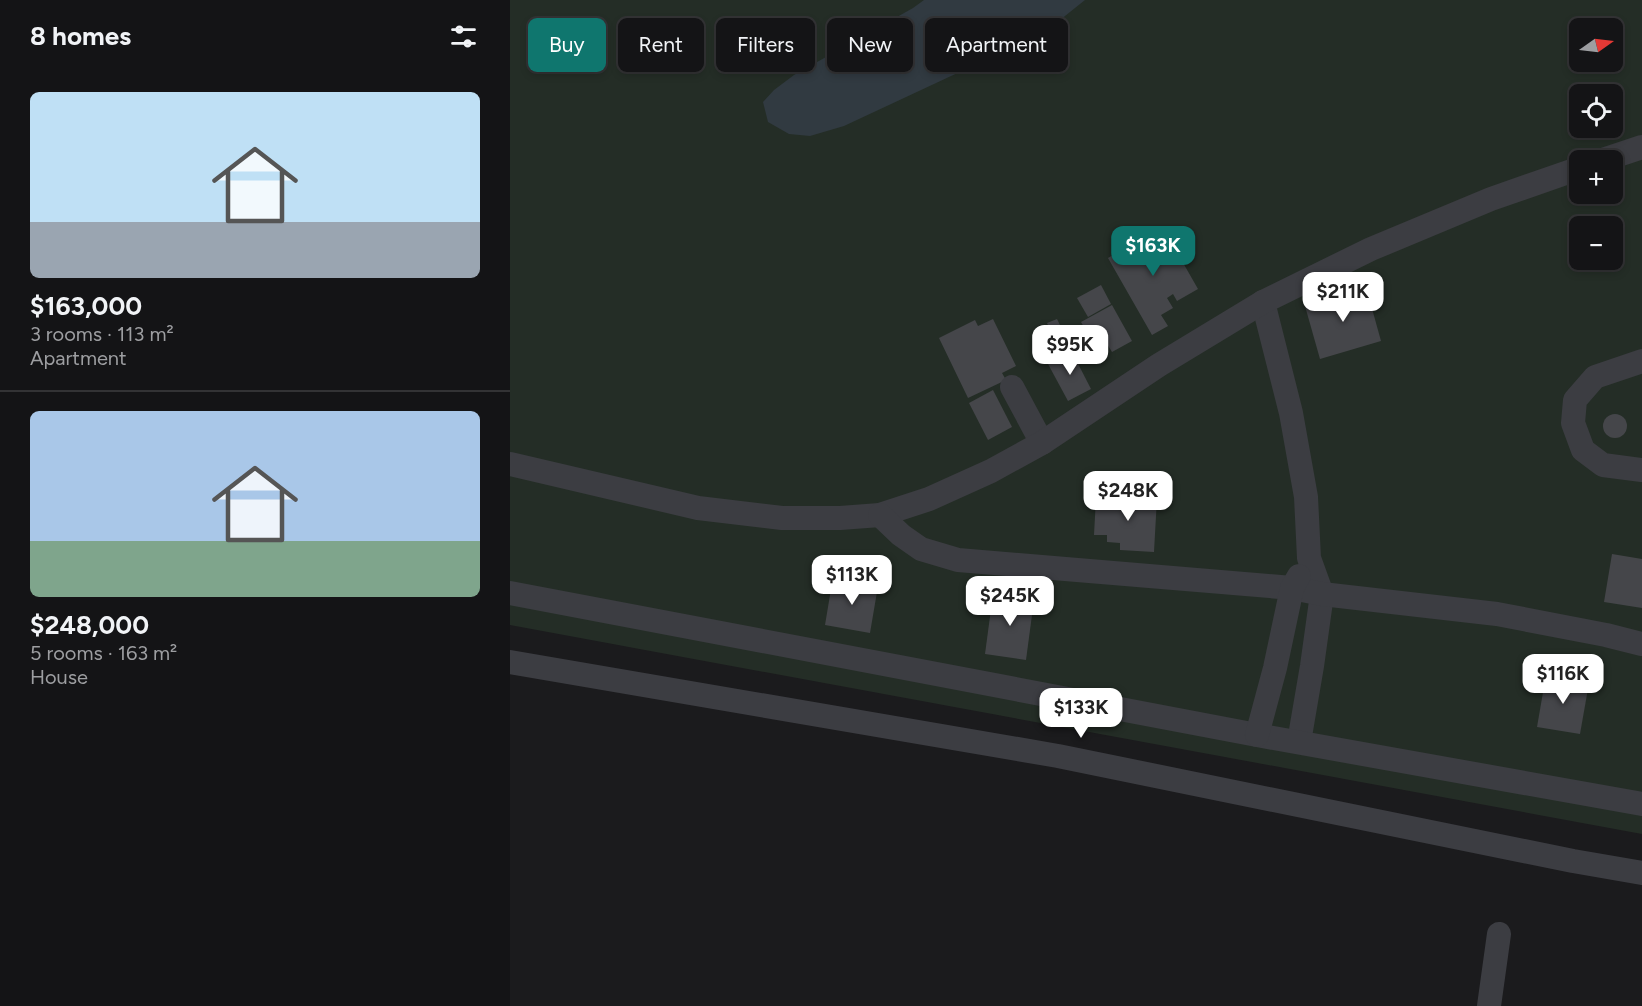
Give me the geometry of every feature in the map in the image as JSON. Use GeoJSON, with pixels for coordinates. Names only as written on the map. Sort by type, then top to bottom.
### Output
{"type":"FeatureCollection","features":[{"type":"Feature","properties":{"kind":"street"},"geometry":{"type":"LineString","coordinates":[[1623,153],[1642,147]]}},
{"type":"Feature","properties":{"kind":"street"},"geometry":{"type":"LineString","coordinates":[[510,465],[698,508],[782,518],[880,515],[929,499],[992,471],[1042,443],[1159,365],[1263,302],[1371,249],[1491,199],[1569,172]]}},
{"type":"Feature","properties":{"kind":"street"},"geometry":{"type":"LineString","coordinates":[[1263,302],[1291,413],[1306,497],[1309,558],[1322,594],[1299,742]]}},
{"type":"Feature","properties":{"kind":"street"},"geometry":{"type":"LineString","coordinates":[[1642,361],[1595,377],[1575,400],[1573,423],[1583,450],[1603,465],[1642,470]]}},
{"type":"Feature","properties":{"kind":"street"},"geometry":{"type":"LineString","coordinates":[[1012,387],[1042,443]]}},
{"type":"Feature","properties":{"kind":"street"},"geometry":{"type":"LineString","coordinates":[[880,515],[901,535],[921,549],[958,560],[1292,588],[1322,594],[1497,614],[1642,644]]}},
{"type":"Feature","properties":{"kind":"street"},"geometry":{"type":"LineString","coordinates":[[1257,735],[1275,668],[1292,588],[1309,558]]}},
{"type":"Feature","properties":{"kind":"street"},"geometry":{"type":"LineString","coordinates":[[510,593],[1257,735],[1642,804]]}},
{"type":"Feature","properties":{"kind":"street"},"geometry":{"type":"LineString","coordinates":[[510,662],[1058,756],[1642,873]]}},
{"type":"Feature","properties":{"kind":"street"},"geometry":{"type":"LineString","coordinates":[[1489,1006],[1499,934]]}},
{"type":"Feature","properties":{"kind":"shaded area"},"geometry":{"type":"Polygon","coordinates":[[[510,0],[1642,0],[1642,834],[510,625],[510,0]]]}},
{"type":"Feature","properties":{"kind":"shaded area"},"geometry":{"type":"Polygon","coordinates":[[[924,0],[1085,0],[1062,18],[925,18],[925,72],[959,72],[844,126],[810,136],[789,134],[768,122],[763,102],[774,90],[794,75],[799,72],[815,72],[815,63],[827,56],[827,72],[913,72],[913,18],[895,18],[924,0]]]}},
{"type":"Feature","properties":{"kind":"building"},"geometry":{"type":"Polygon","coordinates":[[[1162,226],[1198,289],[1177,301],[1173,294],[1167,298],[1173,308],[1161,315],[1168,326],[1152,335],[1108,258],[1162,226]]]}},
{"type":"Feature","properties":{"kind":"building"},"geometry":{"type":"Polygon","coordinates":[[[1101,285],[1111,304],[1088,317],[1077,298],[1101,285]]]}},
{"type":"Feature","properties":{"kind":"building"},"geometry":{"type":"Polygon","coordinates":[[[1366,287],[1381,341],[1320,359],[1305,306],[1366,287]]]}},
{"type":"Feature","properties":{"kind":"building"},"geometry":{"type":"Polygon","coordinates":[[[1112,305],[1132,341],[1112,352],[1104,339],[1094,345],[1081,322],[1112,305]]]}},
{"type":"Feature","properties":{"kind":"building"},"geometry":{"type":"Polygon","coordinates":[[[993,319],[1016,366],[1002,373],[1006,380],[968,398],[939,338],[975,320],[978,326],[993,319]]]}},
{"type":"Feature","properties":{"kind":"building"},"geometry":{"type":"Polygon","coordinates":[[[1057,319],[1064,333],[1054,338],[1047,323],[1057,319]]]}},
{"type":"Feature","properties":{"kind":"building"},"geometry":{"type":"Polygon","coordinates":[[[1072,352],[1091,389],[1068,401],[1048,364],[1072,352]]]}},
{"type":"Feature","properties":{"kind":"building"},"geometry":{"type":"Polygon","coordinates":[[[993,390],[1012,427],[988,440],[969,403],[993,390]]]}},
{"type":"Feature","properties":{"kind":"building"},"geometry":{"type":"Polygon","coordinates":[[[1615,414],[1623,418],[1627,426],[1623,434],[1615,438],[1607,434],[1603,426],[1607,418],[1615,414]]]}},
{"type":"Feature","properties":{"kind":"building"},"geometry":{"type":"Polygon","coordinates":[[[1128,497],[1157,498],[1154,552],[1120,550],[1120,543],[1107,542],[1107,535],[1094,535],[1096,498],[1128,500],[1128,497]]]}},
{"type":"Feature","properties":{"kind":"building"},"geometry":{"type":"Polygon","coordinates":[[[1612,554],[1642,559],[1642,608],[1604,602],[1612,554]]]}},
{"type":"Feature","properties":{"kind":"building"},"geometry":{"type":"Polygon","coordinates":[[[848,581],[878,586],[870,633],[825,625],[832,583],[847,585],[848,581]]]}},
{"type":"Feature","properties":{"kind":"building"},"geometry":{"type":"Polygon","coordinates":[[[993,594],[1034,600],[1026,660],[985,654],[993,594]]]}},
{"type":"Feature","properties":{"kind":"building"},"geometry":{"type":"Polygon","coordinates":[[[1546,675],[1589,683],[1580,734],[1537,727],[1546,675]]]}}]}
